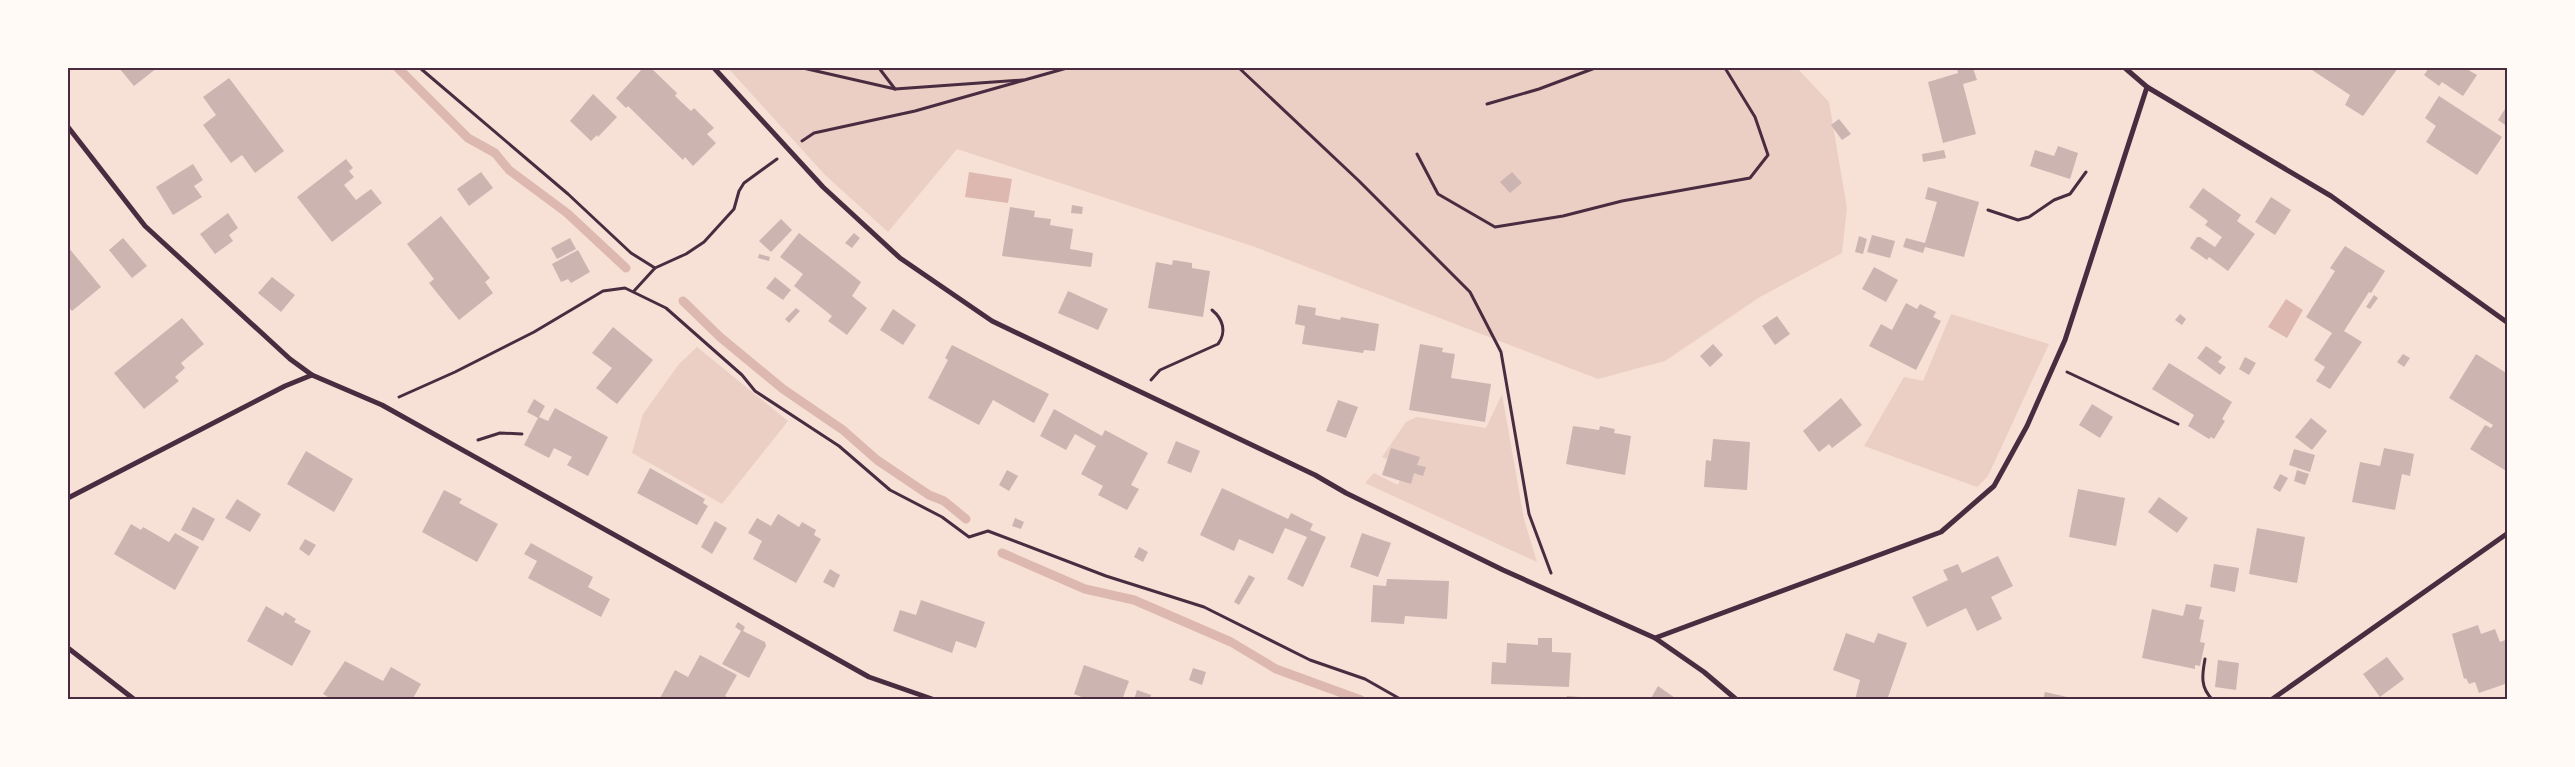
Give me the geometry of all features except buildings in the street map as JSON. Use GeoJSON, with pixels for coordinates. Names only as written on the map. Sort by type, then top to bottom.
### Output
{"type":"FeatureCollection","features":[{"type":"Feature","properties":{"kind":"street"},"geometry":{"type":"LineString","coordinates":[[714,68],[823,187],[900,258],[992,321],[1315,475],[1346,493],[1503,570],[1655,638],[1704,672],[1737,700]]}},
{"type":"Feature","properties":{"kind":"street"},"geometry":{"type":"LineString","coordinates":[[2125,68],[2147,87],[2331,196],[2508,323]]}},
{"type":"Feature","properties":{"kind":"street"},"geometry":{"type":"LineString","coordinates":[[1655,638],[1942,532],[1994,486],[2027,426],[2065,340],[2147,87]]}},
{"type":"Feature","properties":{"kind":"street"},"geometry":{"type":"LineString","coordinates":[[68,127],[145,226],[290,359],[312,374],[382,404],[869,677],[935,700]]}},
{"type":"Feature","properties":{"kind":"street"},"geometry":{"type":"LineString","coordinates":[[68,498],[285,386],[312,374]]}},
{"type":"Feature","properties":{"kind":"street"},"geometry":{"type":"LineString","coordinates":[[2271,700],[2508,533]]}},
{"type":"Feature","properties":{"kind":"street"},"geometry":{"type":"LineString","coordinates":[[68,648],[136,700]]}},
{"type":"Feature","properties":{"kind":"path"},"geometry":{"type":"LineString","coordinates":[[420,68],[568,194],[631,253],[655,268]]}},
{"type":"Feature","properties":{"kind":"path"},"geometry":{"type":"LineString","coordinates":[[804,68],[895,89],[1029,80]]}},
{"type":"Feature","properties":{"kind":"path"},"geometry":{"type":"LineString","coordinates":[[879,68],[895,89]]}},
{"type":"Feature","properties":{"kind":"path"},"geometry":{"type":"LineString","coordinates":[[634,291],[655,268],[686,254],[704,242],[734,209],[739,191],[744,184],[789,150],[814,134],[915,111],[1067,68]]}},
{"type":"Feature","properties":{"kind":"path"},"geometry":{"type":"LineString","coordinates":[[1239,68],[1358,180],[1470,292],[1501,352],[1530,514],[1560,595]]}},
{"type":"Feature","properties":{"kind":"path"},"geometry":{"type":"LineString","coordinates":[[1487,104],[1539,89],[1595,68]]}},
{"type":"Feature","properties":{"kind":"path"},"geometry":{"type":"LineString","coordinates":[[1417,154],[1438,194],[1495,227],[1563,216],[1622,201],[1750,178],[1768,155],[1755,117],[1725,68]]}},
{"type":"Feature","properties":{"kind":"path"},"geometry":{"type":"LineString","coordinates":[[1988,210],[2018,220],[2030,217],[2054,200],[2070,194],[2086,172]]}},
{"type":"Feature","properties":{"kind":"path"},"geometry":{"type":"LineString","coordinates":[[382,404],[455,372],[525,336],[603,291],[614,288],[634,291],[674,314],[695,336],[742,375],[755,390],[772,404],[839,446],[890,490],[942,517],[969,537],[988,532],[1013,539],[1106,576],[1204,607],[1310,660],[1365,679],[1402,700]]}},
{"type":"Feature","properties":{"kind":"path"},"geometry":{"type":"LineString","coordinates":[[1142,393],[1160,370],[1218,344],[1223,331],[1222,322],[1212,310]]}},
{"type":"Feature","properties":{"kind":"path"},"geometry":{"type":"LineString","coordinates":[[2054,366],[2178,424]]}},
{"type":"Feature","properties":{"kind":"path"},"geometry":{"type":"LineString","coordinates":[[466,451],[472,442],[500,433],[522,434]]}},
{"type":"Feature","properties":{"kind":"path"},"geometry":{"type":"LineString","coordinates":[[2205,659],[2202,677],[2206,692],[2213,700]]}},
{"type":"Feature","properties":{"kind":"shaded area"},"geometry":{"type":"Polygon","coordinates":[[[728,68],[1797,68],[1829,102],[1847,208],[1842,253],[1760,297],[1665,361],[1598,379],[1255,247],[957,149],[888,232],[825,175],[728,68]]]}},
{"type":"Feature","properties":{"kind":"shaded area"},"geometry":{"type":"Polygon","coordinates":[[[969,172],[1012,179],[1008,203],[965,197],[969,172]]]}},
{"type":"Feature","properties":{"kind":"shaded area"},"geometry":{"type":"Polygon","coordinates":[[[2286,299],[2303,310],[2287,338],[2268,327],[2286,299]]]}},
{"type":"Feature","properties":{"kind":"shaded area"},"geometry":{"type":"Polygon","coordinates":[[[1951,314],[2049,344],[1988,476],[1977,487],[1864,446],[1904,377],[1923,381],[1951,314]]]}},
{"type":"Feature","properties":{"kind":"shaded area"},"geometry":{"type":"Polygon","coordinates":[[[697,347],[788,421],[722,504],[632,453],[643,414],[679,364],[697,347]]]}},
{"type":"Feature","properties":{"kind":"shaded area"},"geometry":{"type":"Polygon","coordinates":[[[1502,394],[1524,519],[1537,562],[1365,483],[1374,473],[1398,485],[1405,467],[1382,457],[1406,422],[1417,417],[1486,428],[1502,394]]]}},
{"type":"Feature","properties":{"kind":"waterway"},"geometry":{"type":"LineString","coordinates":[[398,68],[468,138],[495,153],[509,170],[567,213],[626,268]]}},
{"type":"Feature","properties":{"kind":"waterway"},"geometry":{"type":"LineString","coordinates":[[683,301],[720,337],[783,389],[843,430],[877,460],[929,495],[944,501],[966,519]]}},
{"type":"Feature","properties":{"kind":"waterway"},"geometry":{"type":"LineString","coordinates":[[1002,553],[1085,589],[1134,600],[1231,642],[1276,669],[1361,700]]}}]}
